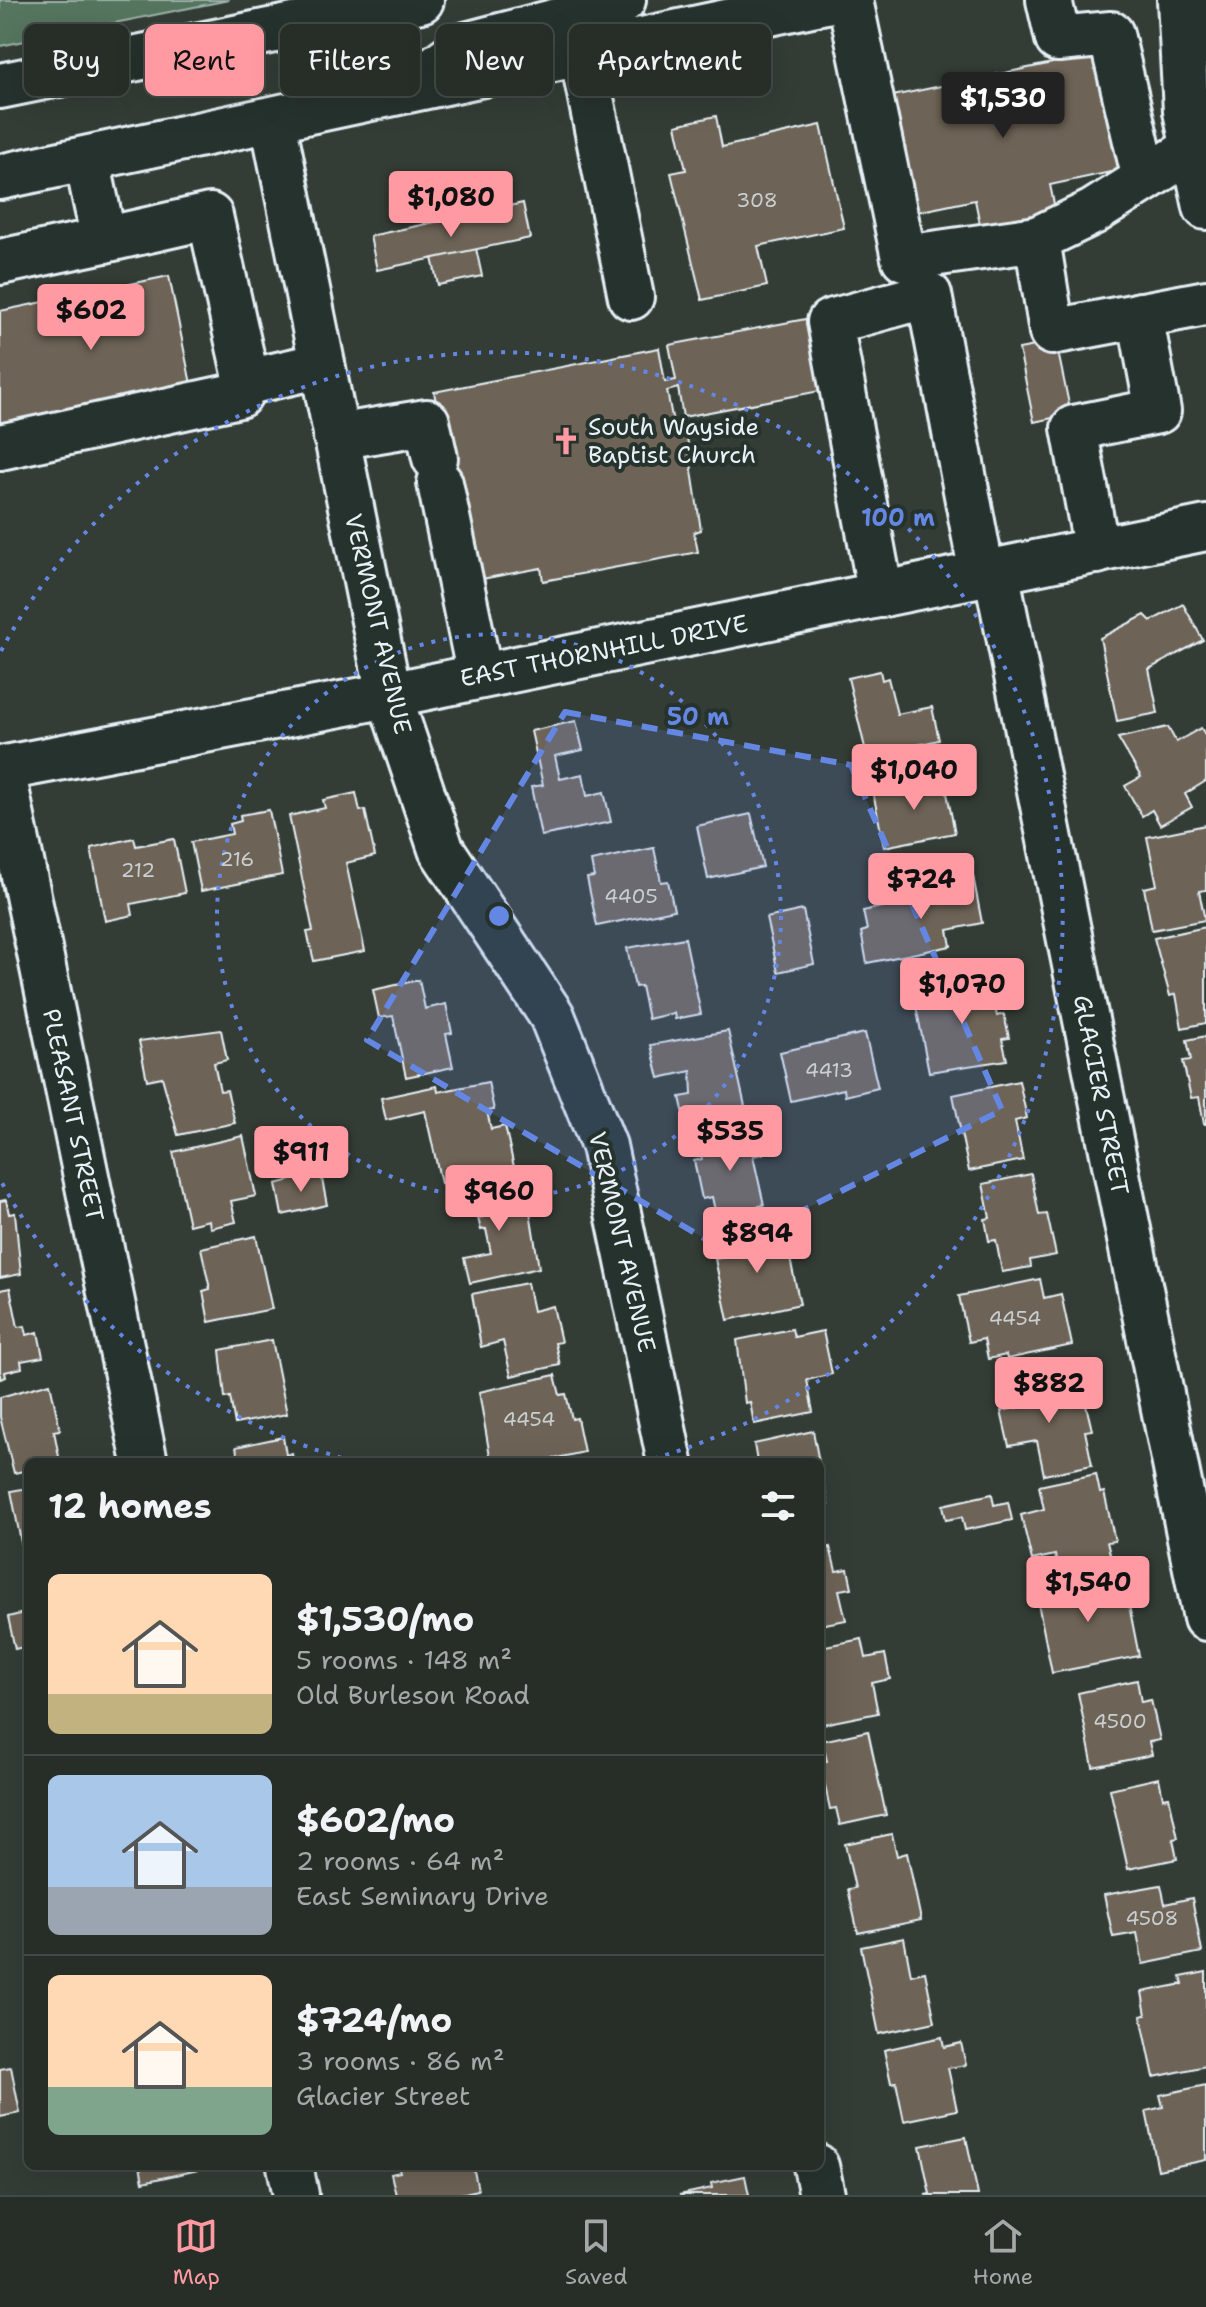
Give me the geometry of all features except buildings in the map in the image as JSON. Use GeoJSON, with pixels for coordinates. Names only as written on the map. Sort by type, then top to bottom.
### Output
{"type":"FeatureCollection","features":[{"type":"Feature","properties":{"kind":"street"},"geometry":{"type":"LineString","coordinates":[[0,86],[421,0]]}},
{"type":"Feature","properties":{"kind":"street"},"geometry":{"type":"LineString","coordinates":[[420,80],[466,45],[615,6],[623,0]]}},
{"type":"Feature","properties":{"kind":"street"},"geometry":{"type":"LineString","coordinates":[[720,24],[830,0]]}},
{"type":"Feature","properties":{"kind":"street"},"geometry":{"type":"LineString","coordinates":[[850,0],[904,258],[1037,239],[1093,212],[1194,148]]}},
{"type":"Feature","properties":{"kind":"street"},"geometry":{"type":"LineString","coordinates":[[1049,0],[1058,39],[1111,34],[1145,179]]}},
{"type":"Feature","properties":{"kind":"street"},"geometry":{"type":"LineString","coordinates":[[1180,0],[1186,111],[1206,207]]}},
{"type":"Feature","properties":{"kind":"street"},"geometry":{"type":"LineString","coordinates":[[1186,0],[1206,42]]}},
{"type":"Feature","properties":{"kind":"street"},"geometry":{"type":"LineString","coordinates":[[420,90],[569,57]]}},
{"type":"Feature","properties":{"kind":"street"},"geometry":{"type":"LineString","coordinates":[[0,177],[392,96]]}},
{"type":"Feature","properties":{"kind":"street"},"geometry":{"type":"LineString","coordinates":[[590,96],[631,297]]}},
{"type":"Feature","properties":{"kind":"street","name":"VERMONT AVENUE"},"geometry":{"type":"LineString","coordinates":[[273,121],[389,695],[441,849],[552,1016],[604,1146],[669,1458]]}},
{"type":"Feature","properties":{"kind":"street"},"geometry":{"type":"LineString","coordinates":[[87,160],[104,240]]}},
{"type":"Feature","properties":{"kind":"street"},"geometry":{"type":"LineString","coordinates":[[0,262],[210,216],[247,382],[239,395],[0,447]]}},
{"type":"Feature","properties":{"kind":"street"},"geometry":{"type":"LineString","coordinates":[[1037,239],[1052,332],[1206,303]]}},
{"type":"Feature","properties":{"kind":"street","name":"GLACIER STREET"},"geometry":{"type":"LineString","coordinates":[[881,595],[830,322],[929,295],[1206,1618]]}},
{"type":"Feature","properties":{"kind":"street"},"geometry":{"type":"LineString","coordinates":[[1097,551],[1074,428],[1158,411],[1140,315]]}},
{"type":"Feature","properties":{"kind":"street"},"geometry":{"type":"LineString","coordinates":[[247,382],[322,365]]}},
{"type":"Feature","properties":{"kind":"street"},"geometry":{"type":"LineString","coordinates":[[336,437],[427,422],[480,676]]}},
{"type":"Feature","properties":{"kind":"street","name":"EAST THORNHILL DRIVE"},"geometry":{"type":"LineString","coordinates":[[1,769],[389,695],[1206,528]]}},
{"type":"Feature","properties":{"kind":"street","name":"PLEASANT STREET"},"geometry":{"type":"LineString","coordinates":[[1,769],[144,1458]]}},
{"type":"Feature","properties":{"kind":"street"},"geometry":{"type":"LineString","coordinates":[[291,2170],[296,2195]]}},
{"type":"Feature","properties":{"kind":"street"},"geometry":{"type":"LineString","coordinates":[[817,2170],[822,2195]]}},
{"type":"Feature","properties":{"kind":"highlighted area"},"geometry":{"type":"Polygon","coordinates":[[[565,712],[851,765],[1002,1110],[724,1250],[367,1040],[565,712]]]}},
{"type":"Feature","properties":{"kind":"green space"},"geometry":{"type":"Polygon","coordinates":[[[0,0],[229,0],[110,24],[24,24],[24,41],[0,46],[0,0]]]}},
{"type":"Feature","properties":{"kind":"place","name":"South Wayside Baptist Church"},"geometry":{"type":"Point","coordinates":[566,441]}}]}
